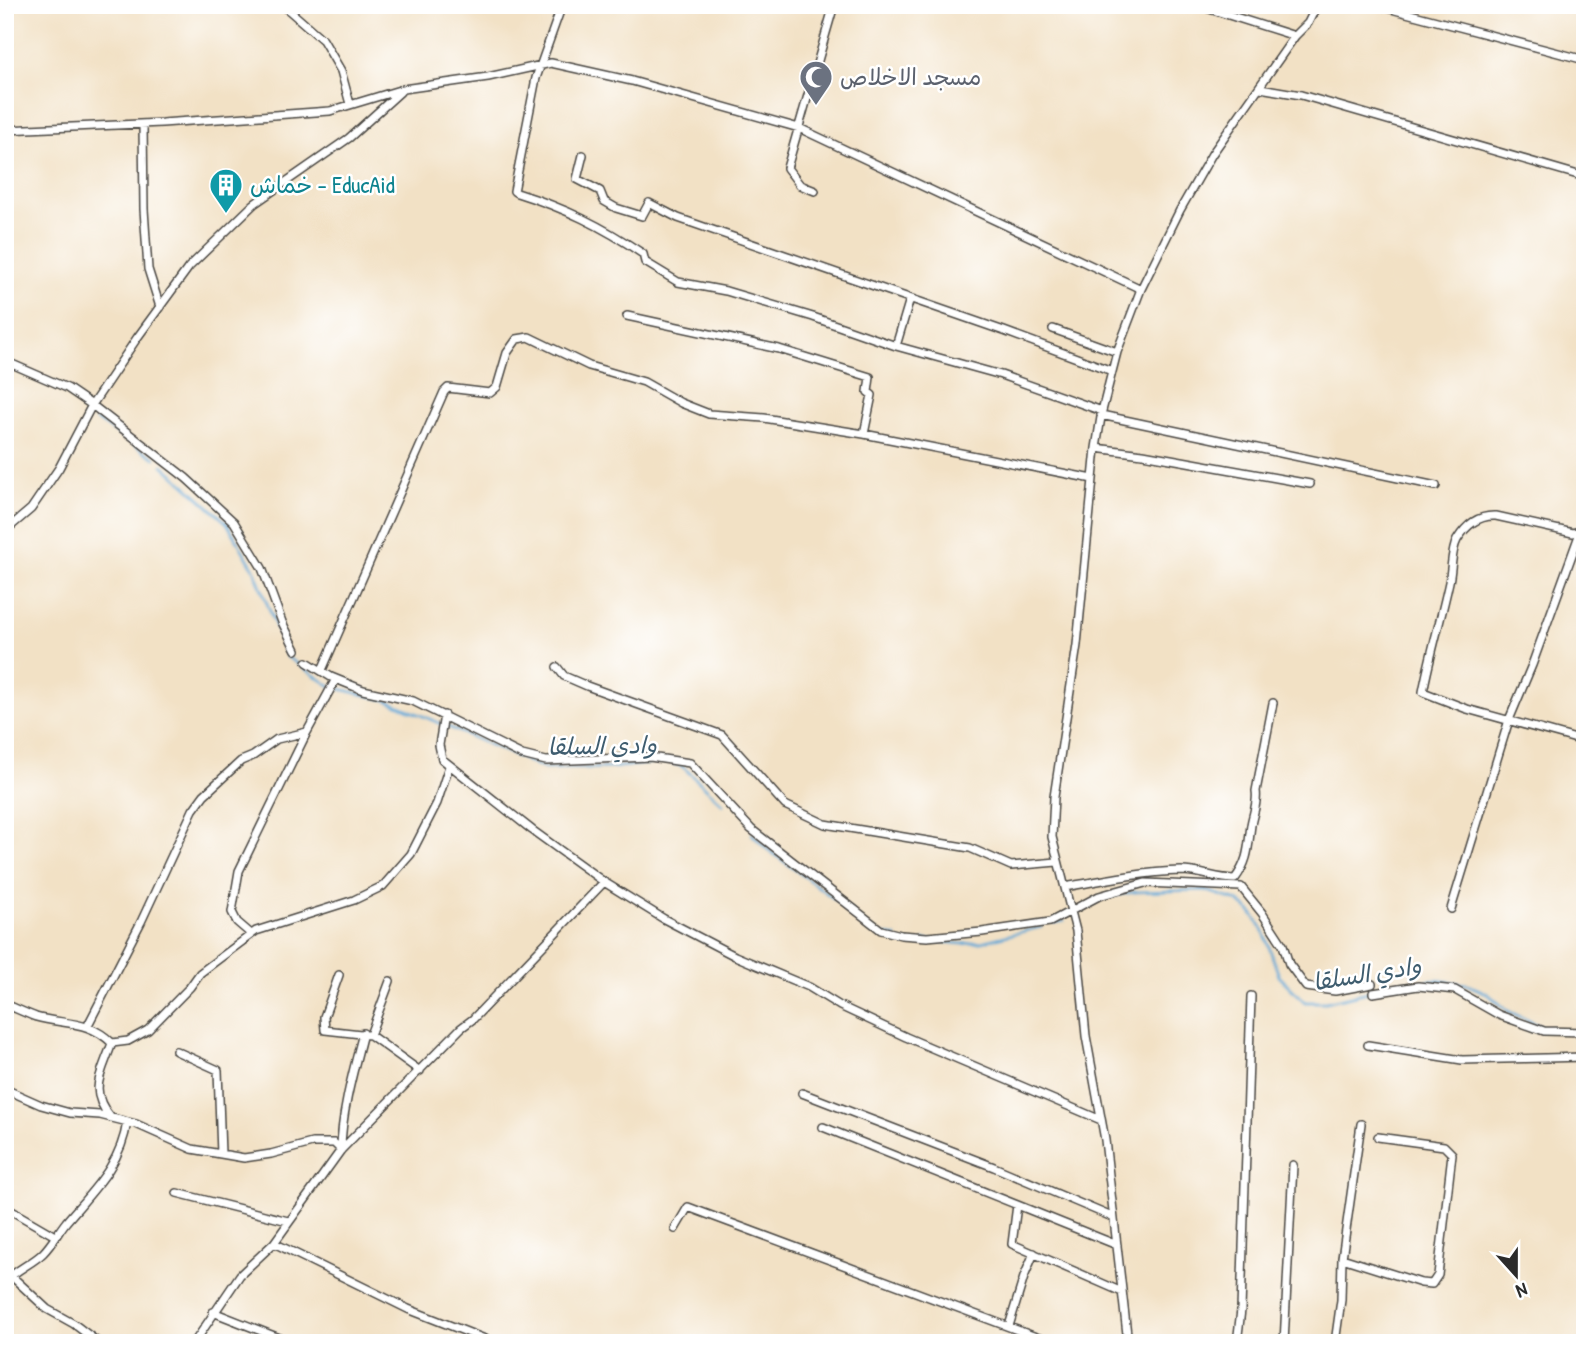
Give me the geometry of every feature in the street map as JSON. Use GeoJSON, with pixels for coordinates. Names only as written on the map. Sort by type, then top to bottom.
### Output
{"type":"FeatureCollection","features":[{"type":"Feature","properties":{"kind":"street"},"geometry":{"type":"LineString","coordinates":[[283,5],[323,40],[341,71],[349,104]]}},
{"type":"Feature","properties":{"kind":"street"},"geometry":{"type":"LineString","coordinates":[[562,5],[541,65],[514,191],[541,199],[603,227],[643,254],[645,262],[678,282],[726,291],[896,346],[1002,375],[1102,413],[1436,486]]}},
{"type":"Feature","properties":{"kind":"street"},"geometry":{"type":"LineString","coordinates":[[815,191],[800,185],[787,168],[834,5]]}},
{"type":"Feature","properties":{"kind":"street"},"geometry":{"type":"LineString","coordinates":[[1197,5],[1295,36]]}},
{"type":"Feature","properties":{"kind":"street"},"geometry":{"type":"LineString","coordinates":[[1128,1343],[1101,1120],[1086,1036],[1076,931],[1052,837],[1054,797],[1077,645],[1096,448],[1117,352],[1141,289],[1180,210],[1212,155],[1295,36],[1308,23],[1317,5]]}},
{"type":"Feature","properties":{"kind":"street"},"geometry":{"type":"LineString","coordinates":[[1376,5],[1585,61]]}},
{"type":"Feature","properties":{"kind":"street"},"geometry":{"type":"LineString","coordinates":[[5,130],[330,111],[403,89],[488,77],[551,63],[632,81],[799,128],[1141,289]]}},
{"type":"Feature","properties":{"kind":"street"},"geometry":{"type":"LineString","coordinates":[[1260,88],[1301,95],[1585,177]]}},
{"type":"Feature","properties":{"kind":"street"},"geometry":{"type":"LineString","coordinates":[[5,531],[32,509],[59,468],[92,405],[189,267],[254,204],[349,138],[403,89]]}},
{"type":"Feature","properties":{"kind":"street"},"geometry":{"type":"LineString","coordinates":[[143,124],[148,269],[160,307]]}},
{"type":"Feature","properties":{"kind":"street"},"geometry":{"type":"LineString","coordinates":[[583,155],[577,180],[600,191],[604,201],[616,208],[642,216],[649,203],[678,218],[1112,371]]}},
{"type":"Feature","properties":{"kind":"street"},"geometry":{"type":"LineString","coordinates":[[896,346],[910,299]]}},
{"type":"Feature","properties":{"kind":"street"},"geometry":{"type":"LineString","coordinates":[[627,316],[779,349],[870,377],[868,392],[872,395],[864,434]]}},
{"type":"Feature","properties":{"kind":"street"},"geometry":{"type":"LineString","coordinates":[[1053,330],[1117,352]]}},
{"type":"Feature","properties":{"kind":"street"},"geometry":{"type":"LineString","coordinates":[[322,670],[443,392],[448,388],[490,393],[497,387],[507,353],[517,339],[529,337],[589,366],[644,382],[681,403],[709,414],[764,418],[864,434],[1093,479]]}},
{"type":"Feature","properties":{"kind":"street"},"geometry":{"type":"LineString","coordinates":[[5,361],[67,388],[92,405],[186,478],[234,522],[262,568],[282,622],[296,650]]}},
{"type":"Feature","properties":{"kind":"street"},"geometry":{"type":"LineString","coordinates":[[1096,448],[1310,484]]}},
{"type":"Feature","properties":{"kind":"street"},"geometry":{"type":"LineString","coordinates":[[1583,530],[1573,533],[1496,516],[1483,516],[1472,523],[1456,541],[1423,692],[1467,709],[1576,739],[1585,745]]}},
{"type":"Feature","properties":{"kind":"street"},"geometry":{"type":"LineString","coordinates":[[1451,909],[1509,720],[1583,530]]}},
{"type":"Feature","properties":{"kind":"street"},"geometry":{"type":"LineString","coordinates":[[307,662],[336,679],[363,690],[414,701],[522,755],[546,761],[650,757],[690,763],[751,829],[881,930],[927,937],[1050,922],[1099,896],[1145,883],[1241,887],[1262,913],[1283,946],[1289,964],[1306,987],[1335,991],[1372,984]]}},
{"type":"Feature","properties":{"kind":"street"},"geometry":{"type":"LineString","coordinates":[[557,667],[564,676],[587,686],[722,736],[785,805],[825,824],[970,848],[1011,866],[1057,862]]}},
{"type":"Feature","properties":{"kind":"street"},"geometry":{"type":"LineString","coordinates":[[251,934],[237,922],[232,912],[239,871],[336,679]]}},
{"type":"Feature","properties":{"kind":"street"},"geometry":{"type":"LineString","coordinates":[[1065,887],[1179,871],[1201,872],[1235,879],[1245,862],[1251,841],[1256,791],[1273,703]]}},
{"type":"Feature","properties":{"kind":"street"},"geometry":{"type":"LineString","coordinates":[[444,715],[439,746],[442,759],[449,766],[460,771],[533,831],[604,882],[664,919],[735,956],[787,976],[840,1006],[906,1037],[1101,1120]]}},
{"type":"Feature","properties":{"kind":"street"},"geometry":{"type":"LineString","coordinates":[[88,1026],[141,922],[193,810],[204,795],[240,761],[253,756],[277,738],[307,732]]}},
{"type":"Feature","properties":{"kind":"street"},"geometry":{"type":"LineString","coordinates":[[112,1043],[128,1041],[148,1030],[200,973],[251,934],[354,900],[383,886],[411,854],[437,803],[449,766]]}},
{"type":"Feature","properties":{"kind":"street"},"geometry":{"type":"LineString","coordinates":[[194,1343],[240,1275],[274,1243],[341,1150],[569,921],[604,882]]}},
{"type":"Feature","properties":{"kind":"street"},"geometry":{"type":"LineString","coordinates":[[339,975],[324,1017],[325,1030],[366,1034],[420,1071]]}},
{"type":"Feature","properties":{"kind":"street"},"geometry":{"type":"LineString","coordinates":[[341,1150],[349,1088],[366,1034],[390,981]]}},
{"type":"Feature","properties":{"kind":"street"},"geometry":{"type":"LineString","coordinates":[[1373,993],[1418,986],[1455,990],[1499,1014],[1544,1031],[1585,1032]]}},
{"type":"Feature","properties":{"kind":"street"},"geometry":{"type":"LineString","coordinates":[[1237,1343],[1241,1310],[1251,996]]}},
{"type":"Feature","properties":{"kind":"street"},"geometry":{"type":"LineString","coordinates":[[5,1004],[36,1017],[88,1026],[103,1034],[112,1043]]}},
{"type":"Feature","properties":{"kind":"street"},"geometry":{"type":"LineString","coordinates":[[111,1118],[101,1105],[98,1080],[112,1043]]}},
{"type":"Feature","properties":{"kind":"street"},"geometry":{"type":"LineString","coordinates":[[1368,1045],[1462,1060],[1585,1057]]}},
{"type":"Feature","properties":{"kind":"street"},"geometry":{"type":"LineString","coordinates":[[176,1051],[218,1070],[220,1154]]}},
{"type":"Feature","properties":{"kind":"street"},"geometry":{"type":"LineString","coordinates":[[5,1090],[70,1114],[111,1118],[136,1124],[192,1149],[220,1154],[255,1157],[312,1143],[334,1143],[341,1150]]}},
{"type":"Feature","properties":{"kind":"street"},"geometry":{"type":"LineString","coordinates":[[802,1093],[995,1167],[1112,1217]]}},
{"type":"Feature","properties":{"kind":"street"},"geometry":{"type":"LineString","coordinates":[[5,1282],[8,1273],[43,1254],[97,1189],[114,1163],[127,1122]]}},
{"type":"Feature","properties":{"kind":"street"},"geometry":{"type":"LineString","coordinates":[[1335,1343],[1342,1258],[1361,1124]]}},
{"type":"Feature","properties":{"kind":"street"},"geometry":{"type":"LineString","coordinates":[[822,1127],[1117,1245]]}},
{"type":"Feature","properties":{"kind":"street"},"geometry":{"type":"LineString","coordinates":[[1342,1258],[1421,1283],[1432,1284],[1438,1275],[1452,1154],[1444,1146],[1378,1137]]}},
{"type":"Feature","properties":{"kind":"street"},"geometry":{"type":"LineString","coordinates":[[1284,1343],[1293,1165]]}},
{"type":"Feature","properties":{"kind":"street"},"geometry":{"type":"LineString","coordinates":[[177,1193],[288,1221]]}},
{"type":"Feature","properties":{"kind":"street"},"geometry":{"type":"LineString","coordinates":[[1017,1205],[1012,1244],[1122,1292]]}},
{"type":"Feature","properties":{"kind":"street"},"geometry":{"type":"LineString","coordinates":[[5,1206],[55,1237]]}},
{"type":"Feature","properties":{"kind":"street"},"geometry":{"type":"LineString","coordinates":[[675,1229],[688,1207],[1052,1343]]}},
{"type":"Feature","properties":{"kind":"street"},"geometry":{"type":"LineString","coordinates":[[274,1243],[408,1309],[495,1343]]}},
{"type":"Feature","properties":{"kind":"street"},"geometry":{"type":"LineString","coordinates":[[1009,1326],[1034,1253]]}},
{"type":"Feature","properties":{"kind":"street"},"geometry":{"type":"LineString","coordinates":[[8,1273],[47,1309],[74,1324],[99,1343]]}},
{"type":"Feature","properties":{"kind":"street"},"geometry":{"type":"LineString","coordinates":[[213,1312],[292,1343]]}},
{"type":"Feature","properties":{"kind":"waterway","name":"وادي السلقا"},"geometry":{"type":"LineString","coordinates":[[96,420],[155,458]]}},
{"type":"Feature","properties":{"kind":"waterway","name":"وادي السلقا"},"geometry":{"type":"LineString","coordinates":[[163,465],[227,523],[255,571],[287,657],[332,687],[386,700],[545,769],[612,768],[662,762]]}},
{"type":"Feature","properties":{"kind":"waterway","name":"وادي السلقا"},"geometry":{"type":"LineString","coordinates":[[672,763],[683,767],[723,804]]}},
{"type":"Feature","properties":{"kind":"waterway","name":"وادي السلقا"},"geometry":{"type":"LineString","coordinates":[[752,834],[767,849],[852,912]]}},
{"type":"Feature","properties":{"kind":"waterway","name":"وادي السلقا"},"geometry":{"type":"LineString","coordinates":[[1111,896],[1135,892],[1204,890],[1238,901],[1252,913],[1264,932],[1279,976],[1305,1002],[1326,1002],[1372,991]]}},
{"type":"Feature","properties":{"kind":"waterway","name":"وادي السلقا"},"geometry":{"type":"LineString","coordinates":[[1080,912],[1101,899]]}},
{"type":"Feature","properties":{"kind":"waterway","name":"وادي السلقا"},"geometry":{"type":"LineString","coordinates":[[1054,923],[1064,921]]}},
{"type":"Feature","properties":{"kind":"waterway","name":"وادي السلقا"},"geometry":{"type":"LineString","coordinates":[[924,940],[962,944],[981,942],[1041,927]]}},
{"type":"Feature","properties":{"kind":"waterway","name":"وادي السلقا"},"geometry":{"type":"LineString","coordinates":[[883,934],[896,937]]}},
{"type":"Feature","properties":{"kind":"waterway","name":"وادي السلقا"},"geometry":{"type":"LineString","coordinates":[[1416,983],[1436,980],[1466,984],[1487,993],[1508,1011],[1544,1028]]}},
{"type":"Feature","properties":{"kind":"place","name":"مسجد الاخلاص"},"geometry":{"type":"Point","coordinates":[816,107]}},
{"type":"Feature","properties":{"kind":"place","name":"خماش - EducAid"},"geometry":{"type":"Point","coordinates":[226,215]}}]}
